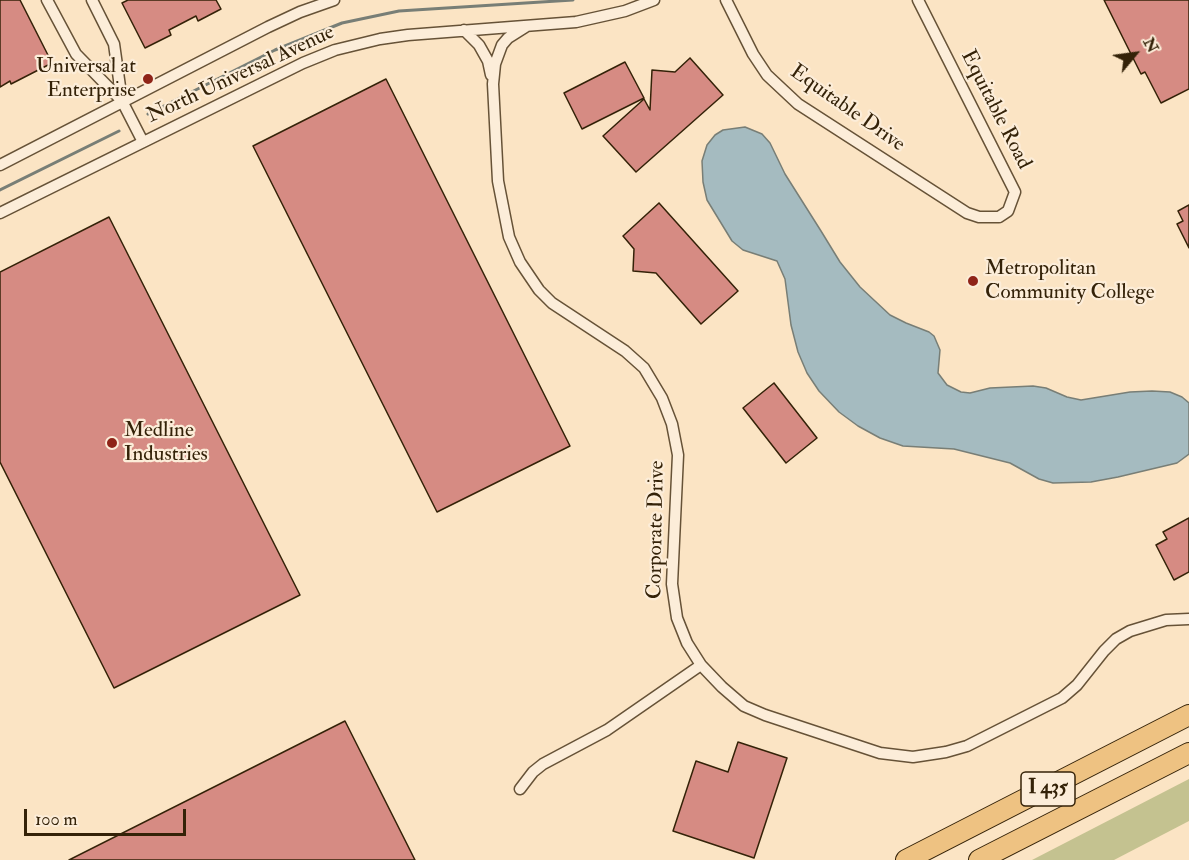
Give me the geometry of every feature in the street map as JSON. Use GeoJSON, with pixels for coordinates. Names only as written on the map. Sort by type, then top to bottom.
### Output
{"type":"FeatureCollection","features":[{"type":"Feature","properties":{"kind":"highway","name":"I 435"},"geometry":{"type":"LineString","coordinates":[[906,860],[1189,715]]}},
{"type":"Feature","properties":{"kind":"highway","name":"I 435"},"geometry":{"type":"LineString","coordinates":[[979,860],[1189,753]]}},
{"type":"Feature","properties":{"kind":"street"},"geometry":{"type":"LineString","coordinates":[[47,0],[76,54],[122,101],[143,142]]}},
{"type":"Feature","properties":{"kind":"street"},"geometry":{"type":"LineString","coordinates":[[92,0],[114,44],[122,101]]}},
{"type":"Feature","properties":{"kind":"street","name":"North Universal Avenue"},"geometry":{"type":"LineString","coordinates":[[0,165],[268,27],[334,0]]}},
{"type":"Feature","properties":{"kind":"street","name":"North Universal Avenue"},"geometry":{"type":"LineString","coordinates":[[0,213],[303,63],[335,50],[380,39],[600,18],[654,0]]}},
{"type":"Feature","properties":{"kind":"street","name":"Equitable Drive"},"geometry":{"type":"LineString","coordinates":[[726,0],[753,54],[767,75],[798,104],[957,207],[979,217]]}},
{"type":"Feature","properties":{"kind":"street","name":"Equitable Road"},"geometry":{"type":"LineString","coordinates":[[918,0],[1015,192],[1008,211],[999,218],[979,217]]}},
{"type":"Feature","properties":{"kind":"street","name":"Corporate Drive"},"geometry":{"type":"LineString","coordinates":[[527,26],[508,38],[501,45],[497,54],[493,84],[498,181],[502,212],[514,251],[539,290],[552,303],[625,351],[644,368],[658,391],[672,424],[678,455],[672,584],[677,618],[687,643],[701,665],[722,687],[744,706],[765,715],[880,753],[913,758],[967,746],[1062,698],[1077,685],[1104,651],[1130,630],[1166,620],[1189,620]]}},
{"type":"Feature","properties":{"kind":"street","name":"Corporate Drive"},"geometry":{"type":"LineString","coordinates":[[464,30],[473,37],[484,54],[493,84]]}},
{"type":"Feature","properties":{"kind":"street"},"geometry":{"type":"LineString","coordinates":[[520,789],[532,772],[543,764],[607,730],[701,665]]}},
{"type":"Feature","properties":{"kind":"shaded area"},"geometry":{"type":"Polygon","coordinates":[[[1189,779],[1189,821],[1114,860],[1032,860],[1189,779]]]}},
{"type":"Feature","properties":{"kind":"water"},"geometry":{"type":"Polygon","coordinates":[[[745,127],[762,134],[770,143],[785,174],[840,262],[860,287],[890,315],[934,336],[940,350],[938,373],[947,385],[961,392],[970,393],[990,388],[1033,386],[1081,400],[1130,392],[1170,392],[1189,403],[1189,454],[1177,463],[1118,477],[1091,482],[1053,483],[1039,479],[1010,463],[954,449],[903,446],[880,438],[858,426],[839,412],[819,391],[807,373],[798,352],[791,325],[785,279],[777,261],[743,250],[732,241],[707,200],[702,161],[707,145],[715,135],[723,130],[745,127]]]}},
{"type":"Feature","properties":{"kind":"building"},"geometry":{"type":"Polygon","coordinates":[[[0,0],[20,0],[52,63],[11,84],[10,81],[0,87],[0,0]]]}},
{"type":"Feature","properties":{"kind":"building"},"geometry":{"type":"Polygon","coordinates":[[[128,0],[216,0],[221,9],[198,21],[196,16],[169,30],[171,35],[145,48],[122,3],[128,0]]]}},
{"type":"Feature","properties":{"kind":"building"},"geometry":{"type":"Polygon","coordinates":[[[1104,0],[1189,0],[1189,89],[1161,103],[1145,72],[1141,74],[1104,0]]]}},
{"type":"Feature","properties":{"kind":"building"},"geometry":{"type":"Polygon","coordinates":[[[690,58],[723,95],[636,172],[603,136],[644,99],[650,110],[652,70],[675,72],[690,58]]]}},
{"type":"Feature","properties":{"kind":"building"},"geometry":{"type":"Polygon","coordinates":[[[625,62],[644,98],[582,129],[564,93],[625,62]]]}},
{"type":"Feature","properties":{"kind":"building"},"geometry":{"type":"Polygon","coordinates":[[[386,79],[570,446],[437,512],[253,146],[386,79]]]}},
{"type":"Feature","properties":{"kind":"building"},"geometry":{"type":"Polygon","coordinates":[[[659,203],[738,291],[701,324],[656,273],[633,271],[634,249],[623,236],[659,203]]]}},
{"type":"Feature","properties":{"kind":"building"},"geometry":{"type":"Polygon","coordinates":[[[1189,205],[1189,248],[1177,224],[1183,221],[1178,211],[1189,205]]]}},
{"type":"Feature","properties":{"kind":"building"},"geometry":{"type":"Polygon","coordinates":[[[109,217],[300,595],[114,688],[0,462],[0,272],[109,217]]]}},
{"type":"Feature","properties":{"kind":"building"},"geometry":{"type":"Polygon","coordinates":[[[774,383],[817,438],[786,463],[743,408],[774,383]]]}},
{"type":"Feature","properties":{"kind":"building"},"geometry":{"type":"Polygon","coordinates":[[[1189,518],[1189,572],[1174,580],[1156,545],[1167,539],[1163,532],[1189,518]]]}},
{"type":"Feature","properties":{"kind":"building"},"geometry":{"type":"Polygon","coordinates":[[[345,721],[415,860],[69,860],[345,721]]]}},
{"type":"Feature","properties":{"kind":"building"},"geometry":{"type":"Polygon","coordinates":[[[738,742],[787,758],[754,858],[673,831],[696,761],[728,772],[738,742]]]}},
{"type":"Feature","properties":{"kind":"waterway"},"geometry":{"type":"LineString","coordinates":[[148,114],[275,50],[342,23],[399,11],[573,0]]}},
{"type":"Feature","properties":{"kind":"waterway"},"geometry":{"type":"LineString","coordinates":[[0,190],[119,131]]}},
{"type":"Feature","properties":{"kind":"place","name":"Universal at Enterprise"},"geometry":{"type":"Point","coordinates":[148,79]}},
{"type":"Feature","properties":{"kind":"place","name":"Metropolitan Community College"},"geometry":{"type":"Point","coordinates":[973,281]}},
{"type":"Feature","properties":{"kind":"place","name":"Medline Industries"},"geometry":{"type":"Point","coordinates":[112,443]}}]}
